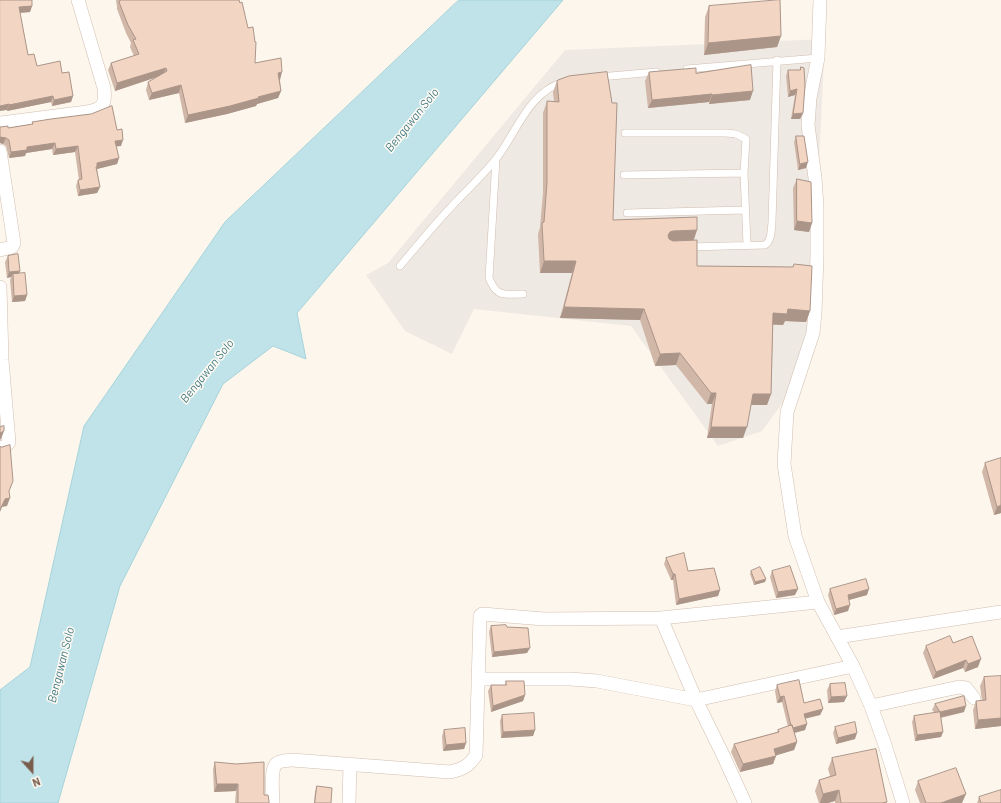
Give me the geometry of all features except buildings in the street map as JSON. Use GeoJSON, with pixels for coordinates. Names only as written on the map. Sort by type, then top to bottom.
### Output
{"type":"FeatureCollection","features":[{"type":"Feature","properties":{"kind":"street"},"geometry":{"type":"LineString","coordinates":[[0,123],[87,112],[99,109],[104,104],[104,88],[78,0]]}},
{"type":"Feature","properties":{"kind":"street"},"geometry":{"type":"LineString","coordinates":[[820,0],[818,58],[810,98],[808,125],[818,206],[818,256],[815,313],[813,333],[787,412],[784,464],[795,536],[818,602],[853,666],[871,706],[903,803]]}},
{"type":"Feature","properties":{"kind":"street"},"geometry":{"type":"LineString","coordinates":[[0,151],[14,243],[12,247],[0,250]]}},
{"type":"Feature","properties":{"kind":"street"},"geometry":{"type":"LineString","coordinates":[[0,287],[1,360],[9,442],[6,446],[0,448]]}},
{"type":"Feature","properties":{"kind":"street"},"geometry":{"type":"LineString","coordinates":[[273,803],[272,773],[276,765],[281,761],[292,760],[450,772],[464,768],[471,763],[476,755],[480,616],[482,614],[544,619],[661,618],[818,602]]}},
{"type":"Feature","properties":{"kind":"street"},"geometry":{"type":"LineString","coordinates":[[837,637],[1001,612]]}},
{"type":"Feature","properties":{"kind":"street"},"geometry":{"type":"LineString","coordinates":[[661,618],[696,700],[745,803]]}},
{"type":"Feature","properties":{"kind":"street"},"geometry":{"type":"LineString","coordinates":[[478,679],[570,679],[597,681],[696,700],[853,666]]}},
{"type":"Feature","properties":{"kind":"street"},"geometry":{"type":"LineString","coordinates":[[871,706],[959,687],[966,688],[974,698]]}},
{"type":"Feature","properties":{"kind":"street"},"geometry":{"type":"LineString","coordinates":[[349,803],[350,764]]}},
{"type":"Feature","properties":{"kind":"lane"},"geometry":{"type":"LineString","coordinates":[[682,69],[777,60],[818,58]]}},
{"type":"Feature","properties":{"kind":"lane"},"geometry":{"type":"LineString","coordinates":[[677,247],[764,245],[768,243],[770,239],[772,222],[777,60]]}},
{"type":"Feature","properties":{"kind":"lane"},"geometry":{"type":"LineString","coordinates":[[595,77],[666,71]]}},
{"type":"Feature","properties":{"kind":"lane"},"geometry":{"type":"LineString","coordinates":[[400,266],[441,218],[496,159],[532,104],[542,93],[571,79]]}},
{"type":"Feature","properties":{"kind":"lane"},"geometry":{"type":"LineString","coordinates":[[625,133],[736,134],[746,139],[744,172],[747,245]]}},
{"type":"Feature","properties":{"kind":"lane"},"geometry":{"type":"LineString","coordinates":[[496,159],[489,278],[494,289],[501,294],[523,294]]}},
{"type":"Feature","properties":{"kind":"lane"},"geometry":{"type":"LineString","coordinates":[[624,175],[744,172]]}},
{"type":"Feature","properties":{"kind":"lane"},"geometry":{"type":"LineString","coordinates":[[628,214],[745,210]]}},
{"type":"Feature","properties":{"kind":"shaded area"},"geometry":{"type":"Polygon","coordinates":[[[825,39],[809,367],[762,431],[718,446],[631,326],[474,309],[452,354],[405,331],[366,275],[388,263],[565,50],[825,39]]]}},
{"type":"Feature","properties":{"kind":"water","name":"Bengawan Solo"},"geometry":{"type":"Polygon","coordinates":[[[459,0],[563,0],[297,313],[306,359],[273,346],[223,384],[120,586],[58,803],[0,803],[0,690],[30,667],[84,426],[225,222],[459,0]]]}}]}
